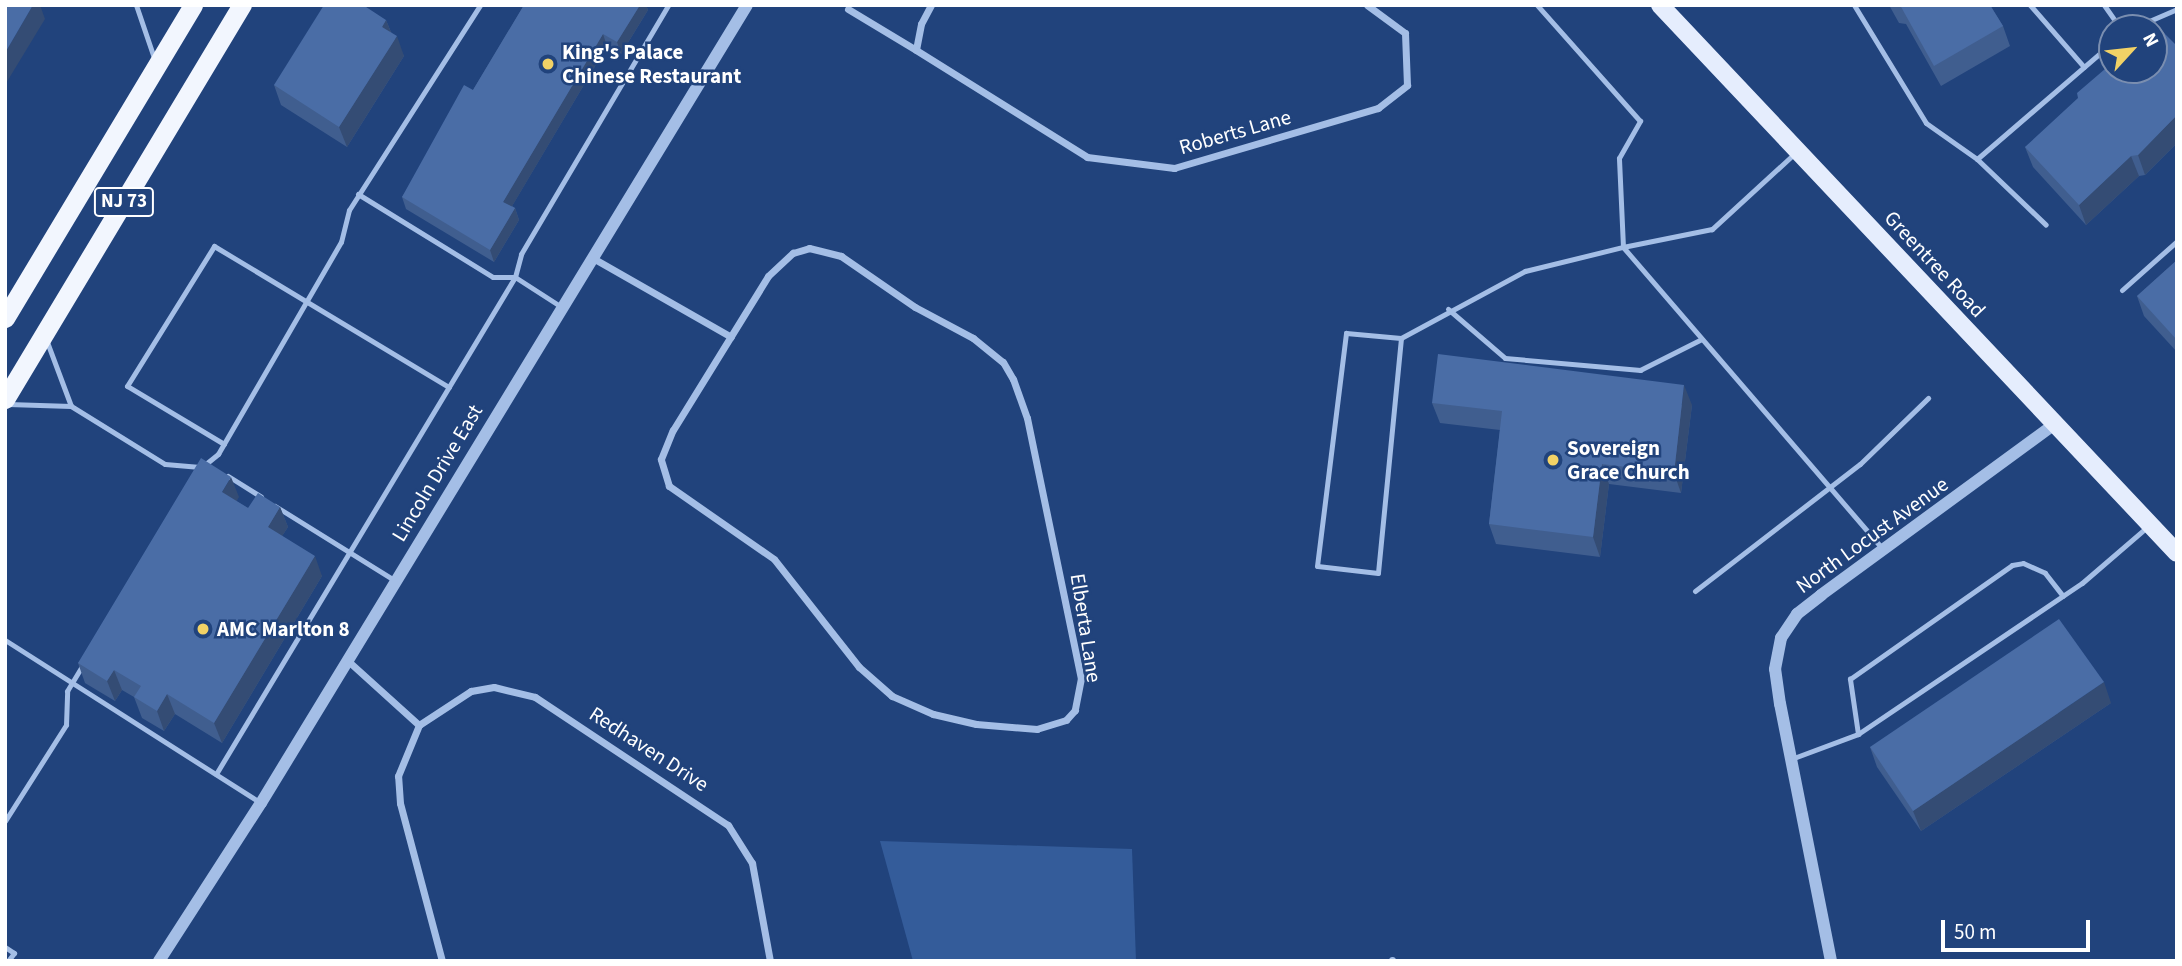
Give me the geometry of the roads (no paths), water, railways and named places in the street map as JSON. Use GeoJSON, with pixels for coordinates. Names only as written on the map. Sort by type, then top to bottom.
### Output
{"type":"FeatureCollection","features":[{"type":"Feature","properties":{"kind":"highway","name":"NJ 73"},"geometry":{"type":"LineString","coordinates":[[5,318],[193,5]]}},
{"type":"Feature","properties":{"kind":"highway","name":"NJ 73"},"geometry":{"type":"LineString","coordinates":[[5,401],[242,5]]}},
{"type":"Feature","properties":{"kind":"main road","name":"Greentree Road"},"geometry":{"type":"LineString","coordinates":[[1661,6],[2177,554]]}},
{"type":"Feature","properties":{"kind":"street","name":"Lincoln Drive East"},"geometry":{"type":"LineString","coordinates":[[159,961],[261,803],[590,257],[747,5]]}},
{"type":"Feature","properties":{"kind":"street"},"geometry":{"type":"LineString","coordinates":[[848,9],[916,50],[921,24],[931,5]]}},
{"type":"Feature","properties":{"kind":"street","name":"Roberts Lane"},"geometry":{"type":"LineString","coordinates":[[916,50],[1087,157],[1174,168],[1378,108],[1407,85],[1405,33],[1367,5]]}},
{"type":"Feature","properties":{"kind":"street","name":"Elberta Lane"},"geometry":{"type":"LineString","coordinates":[[809,248],[841,256],[1003,362],[1027,418],[1078,659],[1080,695],[1066,720],[1037,729],[998,727],[933,714],[892,696],[859,667],[774,559],[668,486],[661,459],[666,444],[731,337],[780,262],[809,248]]}},
{"type":"Feature","properties":{"kind":"street"},"geometry":{"type":"LineString","coordinates":[[590,257],[731,337]]}},
{"type":"Feature","properties":{"kind":"street","name":"North Locust Avenue"},"geometry":{"type":"LineString","coordinates":[[1831,961],[1775,669],[1781,638],[1797,614],[2055,424]]}},
{"type":"Feature","properties":{"kind":"street"},"geometry":{"type":"LineString","coordinates":[[348,660],[419,725],[398,776],[400,803],[442,961]]}},
{"type":"Feature","properties":{"kind":"street","name":"Redhaven Drive"},"geometry":{"type":"LineString","coordinates":[[419,725],[471,691],[494,687],[526,694],[713,811],[728,825],[752,863],[770,961]]}},
{"type":"Feature","properties":{"kind":"lane"},"geometry":{"type":"LineString","coordinates":[[136,5],[149,33],[156,67]]}},
{"type":"Feature","properties":{"kind":"lane"},"geometry":{"type":"LineString","coordinates":[[195,478],[224,444],[341,242],[358,194],[480,5]]}},
{"type":"Feature","properties":{"kind":"lane"},"geometry":{"type":"LineString","coordinates":[[216,774],[515,277],[521,254],[668,5]]}},
{"type":"Feature","properties":{"kind":"lane"},"geometry":{"type":"LineString","coordinates":[[1537,5],[1640,121],[1619,158],[1623,247],[1883,549]]}},
{"type":"Feature","properties":{"kind":"lane"},"geometry":{"type":"LineString","coordinates":[[1854,5],[1926,124],[1977,159],[2046,225]]}},
{"type":"Feature","properties":{"kind":"lane"},"geometry":{"type":"LineString","coordinates":[[2030,5],[2084,67]]}},
{"type":"Feature","properties":{"kind":"lane"},"geometry":{"type":"LineString","coordinates":[[1977,159],[2098,55]]}},
{"type":"Feature","properties":{"kind":"lane"},"geometry":{"type":"LineString","coordinates":[[1401,338],[1378,573],[1317,566],[1346,333],[1401,338],[1448,309],[1525,271],[1712,229],[1797,151]]}},
{"type":"Feature","properties":{"kind":"lane"},"geometry":{"type":"LineString","coordinates":[[358,194],[493,277],[515,277],[561,306]]}},
{"type":"Feature","properties":{"kind":"lane"},"geometry":{"type":"LineString","coordinates":[[2122,290],[2177,241]]}},
{"type":"Feature","properties":{"kind":"lane"},"geometry":{"type":"LineString","coordinates":[[224,444],[127,386],[214,246],[449,387]]}},
{"type":"Feature","properties":{"kind":"lane"},"geometry":{"type":"LineString","coordinates":[[1448,309],[1505,358],[1640,370],[1703,339]]}},
{"type":"Feature","properties":{"kind":"lane"},"geometry":{"type":"LineString","coordinates":[[45,334],[71,406]]}},
{"type":"Feature","properties":{"kind":"lane"},"geometry":{"type":"LineString","coordinates":[[1695,591],[1830,486],[1928,398]]}},
{"type":"Feature","properties":{"kind":"lane"},"geometry":{"type":"LineString","coordinates":[[5,401],[71,406],[165,464],[215,467],[394,580]]}},
{"type":"Feature","properties":{"kind":"lane"},"geometry":{"type":"LineString","coordinates":[[1791,759],[1858,734],[2063,596],[2150,524]]}},
{"type":"Feature","properties":{"kind":"lane"},"geometry":{"type":"LineString","coordinates":[[1858,734],[1850,679],[2012,565],[2023,562],[2045,573],[2063,596]]}},
{"type":"Feature","properties":{"kind":"lane"},"geometry":{"type":"LineString","coordinates":[[5,640],[261,803]]}},
{"type":"Feature","properties":{"kind":"lane"},"geometry":{"type":"LineString","coordinates":[[5,821],[66,725],[67,691],[86,660]]}},
{"type":"Feature","properties":{"kind":"lane"},"geometry":{"type":"LineString","coordinates":[[5,947],[14,953],[8,961]]}},
{"type":"Feature","properties":{"kind":"place","name":"King's Palace Chinese Restaurant"},"geometry":{"type":"Point","coordinates":[548,64]}},
{"type":"Feature","properties":{"kind":"place","name":"Sovereign Grace Church"},"geometry":{"type":"Point","coordinates":[1553,460]}},
{"type":"Feature","properties":{"kind":"place","name":"AMC Marlton 8"},"geometry":{"type":"Point","coordinates":[203,629]}}]}
